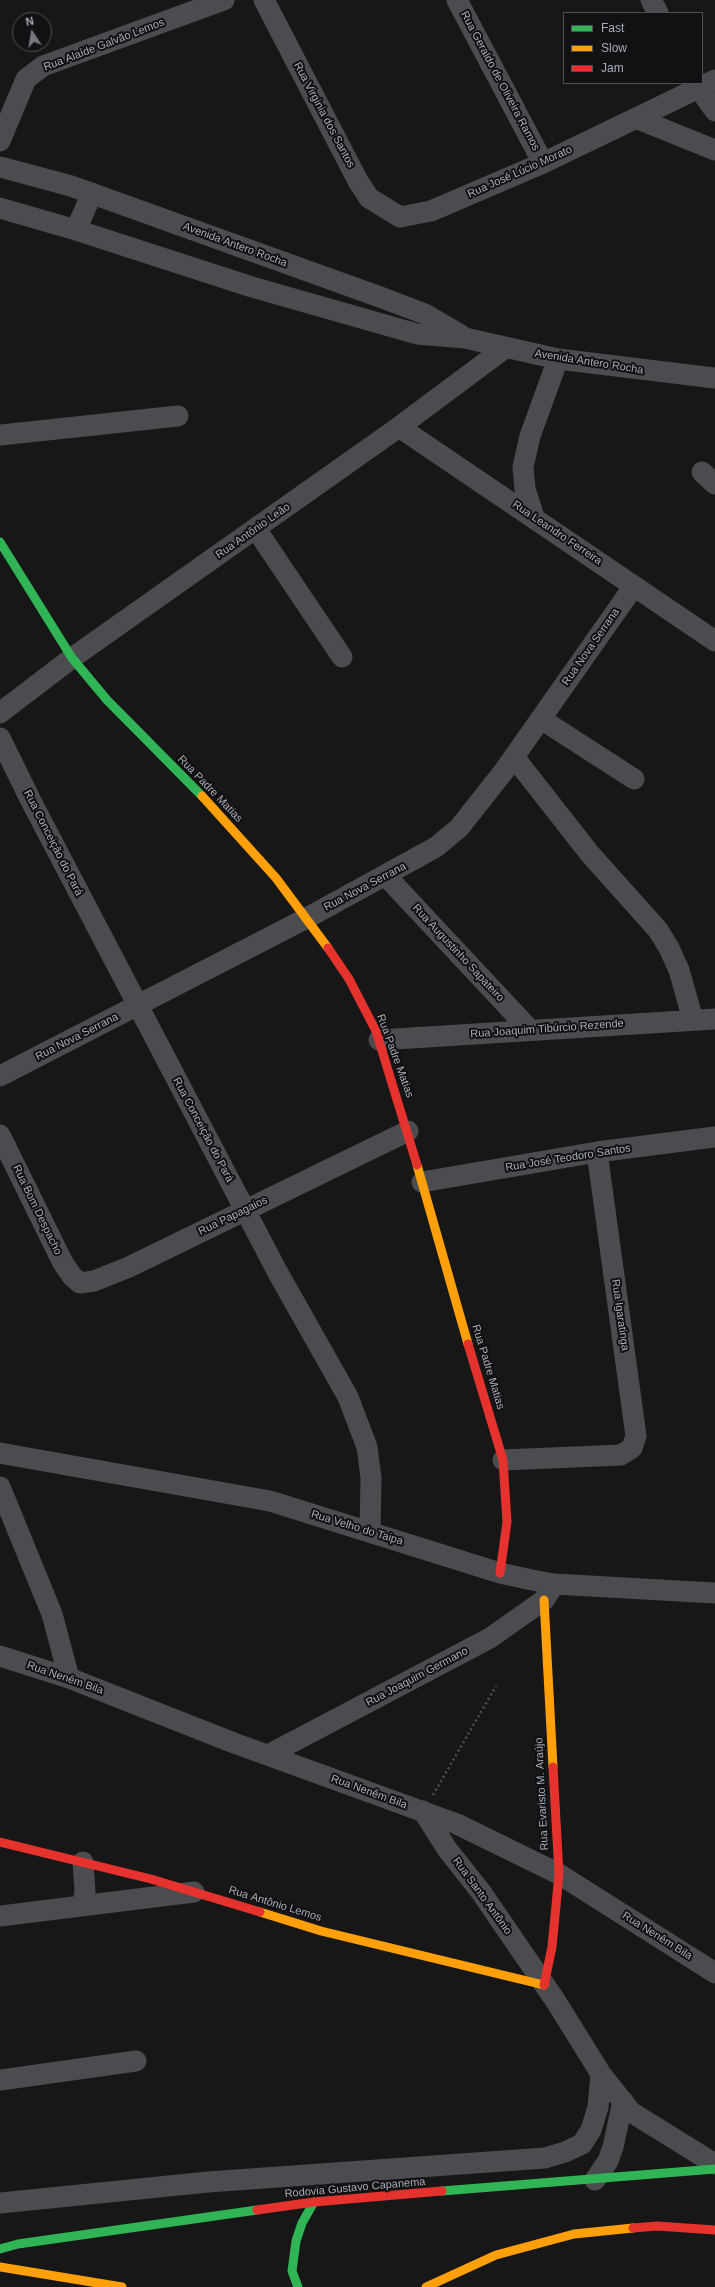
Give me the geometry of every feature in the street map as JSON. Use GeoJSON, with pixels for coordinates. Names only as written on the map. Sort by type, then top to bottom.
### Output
{"type":"FeatureCollection","features":[{"type":"Feature","properties":{"kind":"street","name":"Rua Alaíde Galvão Lemos"},"geometry":{"type":"LineString","coordinates":[[0,141],[26,79],[44,66],[224,0]]}},
{"type":"Feature","properties":{"kind":"street","name":"Rua Virginia dos Santos"},"geometry":{"type":"LineString","coordinates":[[264,0],[358,181],[369,198],[400,217]]}},
{"type":"Feature","properties":{"kind":"street","name":"Rua Geraldo de Oliveira Ramos"},"geometry":{"type":"LineString","coordinates":[[457,0],[542,163]]}},
{"type":"Feature","properties":{"kind":"street"},"geometry":{"type":"LineString","coordinates":[[651,0],[657,12]]}},
{"type":"Feature","properties":{"kind":"street","name":"Rua José Lúcio Morato"},"geometry":{"type":"LineString","coordinates":[[400,217],[431,211],[542,163],[638,119],[703,84],[715,111]]}},
{"type":"Feature","properties":{"kind":"street"},"geometry":{"type":"LineString","coordinates":[[638,119],[715,150]]}},
{"type":"Feature","properties":{"kind":"street","name":"Avenida Antero Rocha"},"geometry":{"type":"LineString","coordinates":[[0,167],[92,194],[425,314],[465,338]]}},
{"type":"Feature","properties":{"kind":"street"},"geometry":{"type":"LineString","coordinates":[[76,230],[92,194]]}},
{"type":"Feature","properties":{"kind":"street","name":"Avenida Antero Rocha"},"geometry":{"type":"LineString","coordinates":[[0,208],[76,230],[252,287],[417,334],[465,338],[504,348],[558,358],[715,378]]}},
{"type":"Feature","properties":{"kind":"street","name":"Rua Antônio Leão"},"geometry":{"type":"LineString","coordinates":[[0,713],[72,658],[399,427],[504,348]]}},
{"type":"Feature","properties":{"kind":"street"},"geometry":{"type":"LineString","coordinates":[[534,517],[525,489],[523,467],[530,436],[558,358]]}},
{"type":"Feature","properties":{"kind":"street"},"geometry":{"type":"LineString","coordinates":[[0,435],[178,416]]}},
{"type":"Feature","properties":{"kind":"street","name":"Rua Leandro Ferreira"},"geometry":{"type":"LineString","coordinates":[[399,427],[634,586],[714,637]]}},
{"type":"Feature","properties":{"kind":"street"},"geometry":{"type":"LineString","coordinates":[[256,529],[342,657]]}},
{"type":"Feature","properties":{"kind":"street","name":"Rua Padre Matias"},"geometry":{"type":"LineString","coordinates":[[0,542],[72,658],[107,700],[221,817],[276,878],[307,918],[349,979],[379,1040],[408,1131],[503,1460],[507,1522],[500,1573]]}},
{"type":"Feature","properties":{"kind":"street","name":"Rua Nova Serrana"},"geometry":{"type":"LineString","coordinates":[[0,1076],[307,918],[386,876],[436,847],[459,828],[514,757],[634,586]]}},
{"type":"Feature","properties":{"kind":"street"},"geometry":{"type":"LineString","coordinates":[[541,719],[634,779]]}},
{"type":"Feature","properties":{"kind":"street","name":"Rua Conceição do Pará"},"geometry":{"type":"LineString","coordinates":[[0,738],[245,1210],[348,1397],[367,1447],[371,1478],[370,1532]]}},
{"type":"Feature","properties":{"kind":"street"},"geometry":{"type":"LineString","coordinates":[[514,757],[590,854],[658,930],[669,948],[679,970],[693,1020]]}},
{"type":"Feature","properties":{"kind":"street","name":"Rua Augustinho Sapateiro"},"geometry":{"type":"LineString","coordinates":[[386,876],[530,1030]]}},
{"type":"Feature","properties":{"kind":"street","name":"Rua Joaquim Tibúrcio Rezende"},"geometry":{"type":"LineString","coordinates":[[379,1040],[715,1018]]}},
{"type":"Feature","properties":{"kind":"street","name":"Rua Papagaios"},"geometry":{"type":"LineString","coordinates":[[62,1263],[72,1276],[80,1283],[94,1282],[129,1267],[408,1131]]}},
{"type":"Feature","properties":{"kind":"street","name":"Rua Bom Despacho"},"geometry":{"type":"LineString","coordinates":[[0,1135],[62,1263]]}},
{"type":"Feature","properties":{"kind":"street","name":"Rua José Teodoro Santos"},"geometry":{"type":"LineString","coordinates":[[422,1182],[596,1152],[715,1137]]}},
{"type":"Feature","properties":{"kind":"street","name":"Rua Igaratinga"},"geometry":{"type":"LineString","coordinates":[[503,1460],[605,1458],[621,1455],[632,1448],[636,1436],[596,1152]]}},
{"type":"Feature","properties":{"kind":"street","name":"Rua Velho do Taipa"},"geometry":{"type":"LineString","coordinates":[[0,1453],[270,1501],[500,1573],[549,1592],[715,1593]]}},
{"type":"Feature","properties":{"kind":"street"},"geometry":{"type":"LineString","coordinates":[[0,1487],[52,1614],[69,1678]]}},
{"type":"Feature","properties":{"kind":"street","name":"Rua Joaquim Germano"},"geometry":{"type":"LineString","coordinates":[[268,1755],[490,1638],[549,1592]]}},
{"type":"Feature","properties":{"kind":"street","name":"Rua Evaristo M. Araújo"},"geometry":{"type":"LineString","coordinates":[[545,1985],[552,1947],[559,1874],[549,1592]]}},
{"type":"Feature","properties":{"kind":"street","name":"Rua Nenêm Bila"},"geometry":{"type":"LineString","coordinates":[[0,1656],[69,1678],[268,1755],[457,1824],[559,1874],[711,1968]]}},
{"type":"Feature","properties":{"kind":"street","name":"Rua Santo Antônio"},"geometry":{"type":"LineString","coordinates":[[423,1811],[447,1849],[481,1892],[545,1985],[602,2074],[632,2112],[715,2164]]}},
{"type":"Feature","properties":{"kind":"street","name":"Rua Antônio Lemos"},"geometry":{"type":"LineString","coordinates":[[0,1842],[151,1879],[321,1931],[545,1985]]}},
{"type":"Feature","properties":{"kind":"street"},"geometry":{"type":"LineString","coordinates":[[83,1862],[85,1891],[83,1906]]}},
{"type":"Feature","properties":{"kind":"street"},"geometry":{"type":"LineString","coordinates":[[0,1916],[194,1892]]}},
{"type":"Feature","properties":{"kind":"street"},"geometry":{"type":"LineString","coordinates":[[0,2080],[136,2061]]}},
{"type":"Feature","properties":{"kind":"street"},"geometry":{"type":"LineString","coordinates":[[0,2203],[208,2182],[545,2158],[565,2152],[582,2144],[591,2130],[598,2107],[602,2074]]}},
{"type":"Feature","properties":{"kind":"street"},"geometry":{"type":"LineString","coordinates":[[595,2180],[608,2161],[613,2147],[623,2101]]}},
{"type":"Feature","properties":{"kind":"street","name":"Rodovia Gustavo Capanema"},"geometry":{"type":"LineString","coordinates":[[0,2249],[18,2244],[314,2202],[715,2169]]}},
{"type":"Feature","properties":{"kind":"street"},"geometry":{"type":"LineString","coordinates":[[298,2287],[292,2271],[296,2241],[302,2223],[314,2202]]}},
{"type":"Feature","properties":{"kind":"street"},"geometry":{"type":"LineString","coordinates":[[426,2287],[496,2255],[574,2234],[657,2226],[715,2230]]}},
{"type":"Feature","properties":{"kind":"street"},"geometry":{"type":"LineString","coordinates":[[0,2242],[18,2244]]}},
{"type":"Feature","properties":{"kind":"street"},"geometry":{"type":"LineString","coordinates":[[0,2267],[122,2287]]}},
{"type":"Feature","properties":{"kind":"path"},"geometry":{"type":"LineString","coordinates":[[423,1811],[496,1686]]}},
{"type":"Feature","properties":{"kind":"traffic: fast"},"geometry":{"type":"LineString","coordinates":[[0,542],[72,658],[107,700],[202,796]]}},
{"type":"Feature","properties":{"kind":"traffic: fast"},"geometry":{"type":"LineString","coordinates":[[442,2191],[715,2169]]}},
{"type":"Feature","properties":{"kind":"traffic: fast"},"geometry":{"type":"LineString","coordinates":[[298,2287],[292,2271],[296,2241],[302,2223],[314,2202]]}},
{"type":"Feature","properties":{"kind":"traffic: fast"},"geometry":{"type":"LineString","coordinates":[[0,2249],[18,2244],[257,2210]]}},
{"type":"Feature","properties":{"kind":"traffic: slow"},"geometry":{"type":"LineString","coordinates":[[202,796],[276,878],[328,948]]}},
{"type":"Feature","properties":{"kind":"traffic: slow"},"geometry":{"type":"LineString","coordinates":[[417,1165],[468,1344]]}},
{"type":"Feature","properties":{"kind":"traffic: slow"},"geometry":{"type":"LineString","coordinates":[[544,1600],[553,1767]]}},
{"type":"Feature","properties":{"kind":"traffic: slow"},"geometry":{"type":"LineString","coordinates":[[260,1912],[321,1931],[544,1985]]}},
{"type":"Feature","properties":{"kind":"traffic: slow"},"geometry":{"type":"LineString","coordinates":[[426,2287],[496,2255],[574,2234],[633,2228]]}},
{"type":"Feature","properties":{"kind":"traffic: slow"},"geometry":{"type":"LineString","coordinates":[[0,2267],[122,2287]]}},
{"type":"Feature","properties":{"kind":"traffic: jam"},"geometry":{"type":"LineString","coordinates":[[328,948],[349,979],[376,1031],[417,1165]]}},
{"type":"Feature","properties":{"kind":"traffic: jam"},"geometry":{"type":"LineString","coordinates":[[468,1344],[503,1460],[507,1522],[500,1573]]}},
{"type":"Feature","properties":{"kind":"traffic: jam"},"geometry":{"type":"LineString","coordinates":[[544,1985],[552,1947],[559,1874],[553,1767]]}},
{"type":"Feature","properties":{"kind":"traffic: jam"},"geometry":{"type":"LineString","coordinates":[[0,1842],[151,1879],[260,1912]]}},
{"type":"Feature","properties":{"kind":"traffic: jam"},"geometry":{"type":"LineString","coordinates":[[257,2210],[314,2202],[442,2191]]}},
{"type":"Feature","properties":{"kind":"traffic: jam"},"geometry":{"type":"LineString","coordinates":[[633,2228],[657,2226],[715,2230]]}}]}
